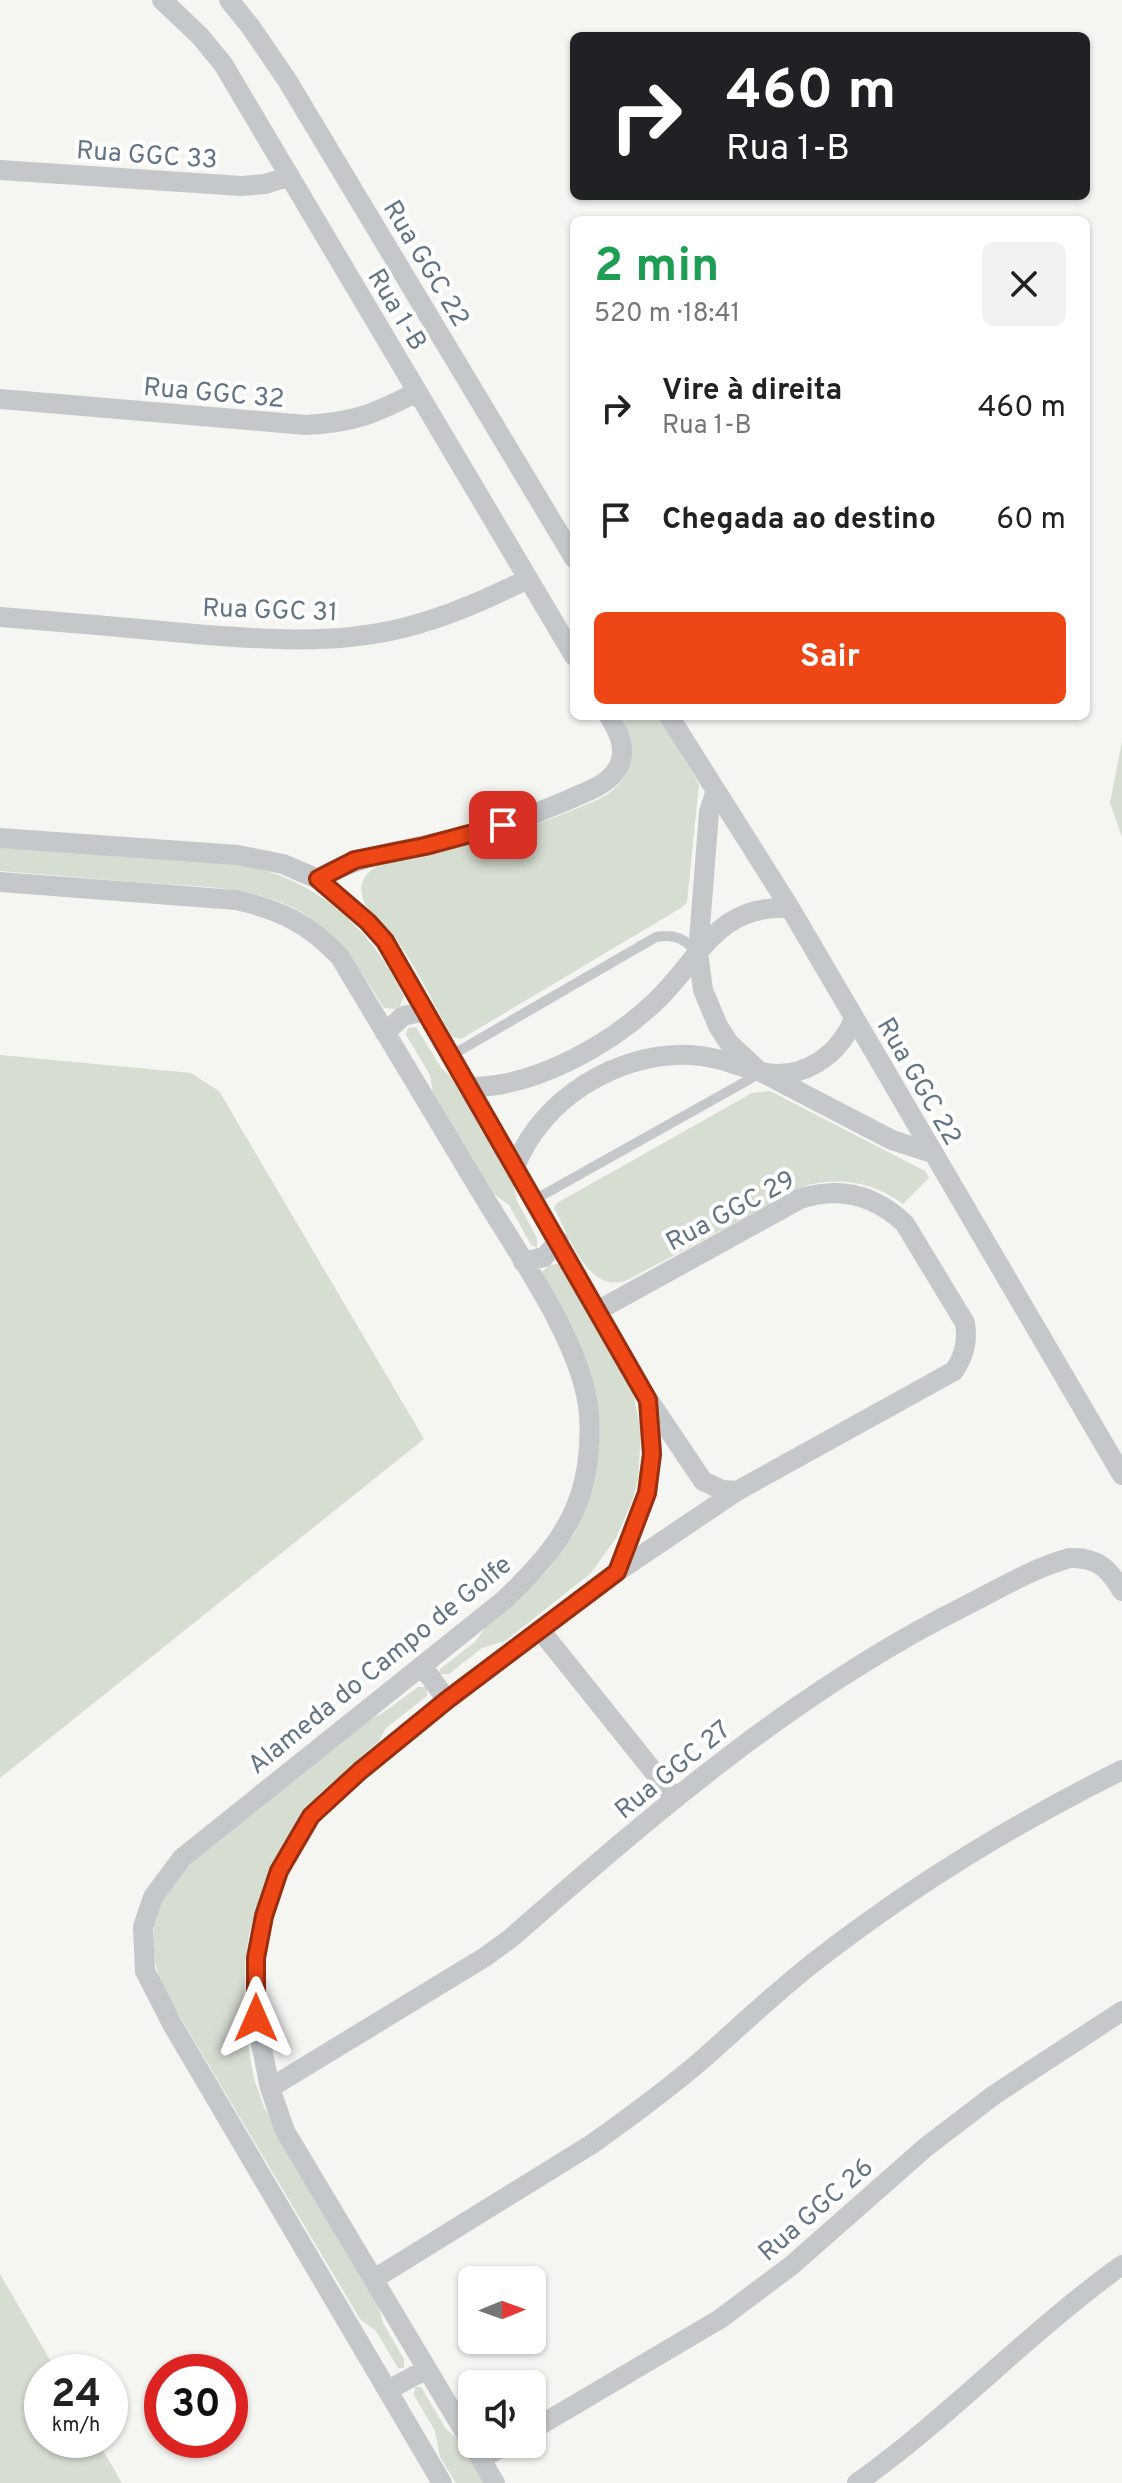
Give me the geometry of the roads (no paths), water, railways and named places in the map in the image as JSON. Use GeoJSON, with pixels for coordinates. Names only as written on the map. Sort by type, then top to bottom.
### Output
{"type":"FeatureCollection","features":[{"type":"Feature","properties":{"kind":"street","name":"Rua 1-B"},"geometry":{"type":"LineString","coordinates":[[162,0],[200,36],[223,64],[570,649]]}},
{"type":"Feature","properties":{"kind":"street","name":"Rua GGC 22"},"geometry":{"type":"LineString","coordinates":[[229,0],[287,80],[570,551]]}},
{"type":"Feature","properties":{"kind":"street","name":"Rua GGC 33"},"geometry":{"type":"LineString","coordinates":[[0,170],[241,186],[265,184],[290,176]]}},
{"type":"Feature","properties":{"kind":"street","name":"Rua GGC 32"},"geometry":{"type":"LineString","coordinates":[[0,399],[306,425],[341,423],[372,415],[417,392]]}},
{"type":"Feature","properties":{"kind":"street","name":"Rua GGC 31"},"geometry":{"type":"LineString","coordinates":[[0,617],[274,640],[335,639],[402,629],[439,618],[475,605],[528,579]]}},
{"type":"Feature","properties":{"kind":"street"},"geometry":{"type":"LineString","coordinates":[[318,879],[355,860],[425,846],[503,825],[608,780],[619,766],[623,750],[620,733],[612,720]]}},
{"type":"Feature","properties":{"kind":"street","name":"Rua GGC 22"},"geometry":{"type":"LineString","coordinates":[[671,720],[790,908],[1122,1475]]}},
{"type":"Feature","properties":{"kind":"street"},"geometry":{"type":"LineString","coordinates":[[715,793],[709,812],[698,953],[703,990],[718,1026],[736,1050],[759,1071],[786,1074],[813,1066],[834,1052],[843,1042],[854,1019]]}},
{"type":"Feature","properties":{"kind":"street"},"geometry":{"type":"LineString","coordinates":[[0,838],[238,855],[283,864],[318,879],[358,912],[385,941],[648,1400],[703,1481],[722,1490],[737,1491]]}},
{"type":"Feature","properties":{"kind":"street","name":"Alameda do Campo de Golfe"},"geometry":{"type":"LineString","coordinates":[[0,882],[236,900],[269,907],[321,938],[340,957],[523,1262],[563,1333],[582,1378],[589,1414],[588,1457],[582,1493],[571,1522],[558,1542],[504,1600],[182,1858],[153,1897],[143,1927],[145,1971],[172,2024],[442,2483]]}},
{"type":"Feature","properties":{"kind":"street"},"geometry":{"type":"LineString","coordinates":[[471,1087],[503,1085],[540,1075],[621,1030],[671,986],[715,932],[737,917],[763,909],[790,908]]}},
{"type":"Feature","properties":{"kind":"street"},"geometry":{"type":"LineString","coordinates":[[385,1033],[403,1016],[425,1011]]}},
{"type":"Feature","properties":{"kind":"street"},"geometry":{"type":"LineString","coordinates":[[515,1167],[529,1136],[551,1109],[579,1089],[626,1065],[647,1059],[690,1055],[713,1057],[759,1071],[892,1140],[932,1153]]}},
{"type":"Feature","properties":{"kind":"street","name":"Rua GGC 29"},"geometry":{"type":"LineString","coordinates":[[597,1311],[800,1199],[814,1194],[843,1192],[871,1199],[905,1224],[965,1323],[967,1341],[961,1361],[954,1371],[737,1491],[617,1572]]}},
{"type":"Feature","properties":{"kind":"street"},"geometry":{"type":"LineString","coordinates":[[523,1262],[544,1257],[559,1241]]}},
{"type":"Feature","properties":{"kind":"street"},"geometry":{"type":"LineString","coordinates":[[495,2483],[285,2131],[270,2088],[256,2018],[256,1958],[264,1916],[279,1871],[311,1816],[360,1771],[447,1700],[617,1572],[647,1493],[652,1454],[648,1400]]}},
{"type":"Feature","properties":{"kind":"street","name":"Rua GGC 27"},"geometry":{"type":"LineString","coordinates":[[270,2088],[485,1957],[674,1797],[743,1744],[846,1673],[950,1613],[1061,1560],[1081,1558],[1101,1564],[1110,1570],[1122,1591]]}},
{"type":"Feature","properties":{"kind":"street"},"geometry":{"type":"LineString","coordinates":[[541,1631],[674,1797]]}},
{"type":"Feature","properties":{"kind":"street"},"geometry":{"type":"LineString","coordinates":[[422,1666],[447,1700]]}},
{"type":"Feature","properties":{"kind":"street"},"geometry":{"type":"LineString","coordinates":[[374,2279],[615,2128],[680,2078],[811,1965],[906,1895],[1014,1827],[1122,1770]]}},
{"type":"Feature","properties":{"kind":"street","name":"Rua GGC 26"},"geometry":{"type":"LineString","coordinates":[[546,2422],[720,2319],[792,2265],[926,2147],[994,2095],[1122,2011]]}},
{"type":"Feature","properties":{"kind":"street"},"geometry":{"type":"LineString","coordinates":[[857,2483],[905,2447],[1122,2265]]}},
{"type":"Feature","properties":{"kind":"street"},"geometry":{"type":"LineString","coordinates":[[388,2390],[427,2369]]}},
{"type":"Feature","properties":{"kind":"lane"},"geometry":{"type":"LineString","coordinates":[[452,1055],[656,937],[672,934],[684,939],[698,953]]}},
{"type":"Feature","properties":{"kind":"lane"},"geometry":{"type":"LineString","coordinates":[[534,1200],[740,1085],[759,1071]]}}]}
